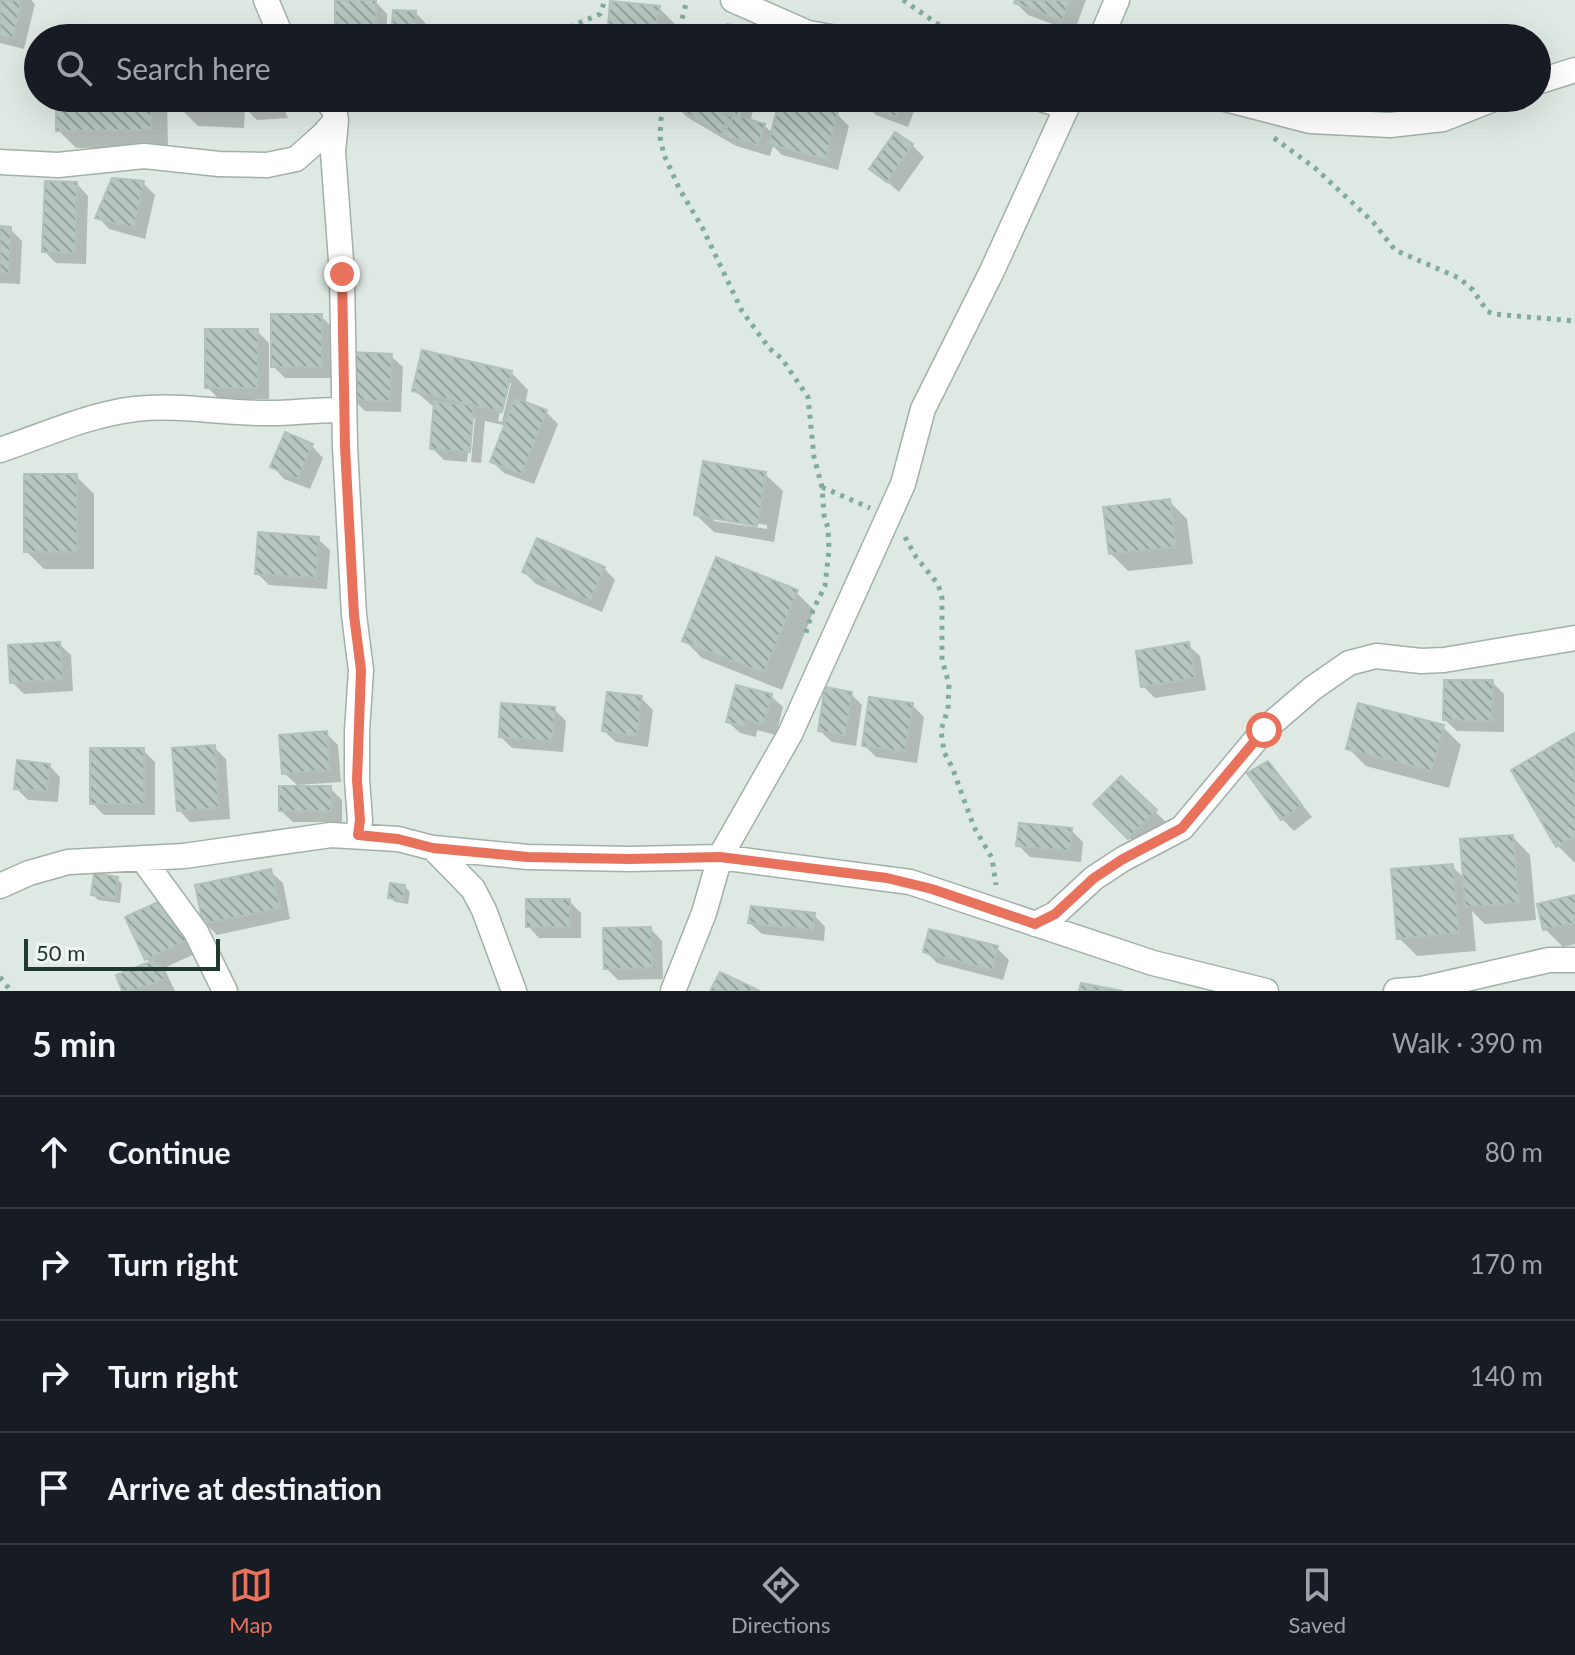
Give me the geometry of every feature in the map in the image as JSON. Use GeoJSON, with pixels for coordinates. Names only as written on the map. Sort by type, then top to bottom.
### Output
{"type":"FeatureCollection","features":[{"type":"Feature","properties":{"kind":"street"},"geometry":{"type":"LineString","coordinates":[[266,0],[276,24]]}},
{"type":"Feature","properties":{"kind":"street"},"geometry":{"type":"LineString","coordinates":[[733,0],[788,24]]}},
{"type":"Feature","properties":{"kind":"street"},"geometry":{"type":"LineString","coordinates":[[1107,24],[1117,0]]}},
{"type":"Feature","properties":{"kind":"street"},"geometry":{"type":"LineString","coordinates":[[1551,78],[1575,70]]}},
{"type":"Feature","properties":{"kind":"street"},"geometry":{"type":"LineString","coordinates":[[335,112],[333,152],[342,274],[343,410],[351,564],[361,670],[358,835]]}},
{"type":"Feature","properties":{"kind":"street"},"geometry":{"type":"LineString","coordinates":[[673,991],[704,913],[720,857],[790,734],[903,484],[923,409],[992,271],[1064,112]]}},
{"type":"Feature","properties":{"kind":"street"},"geometry":{"type":"LineString","coordinates":[[1275,112],[1310,121],[1390,125],[1443,119],[1461,112]]}},
{"type":"Feature","properties":{"kind":"street"},"geometry":{"type":"LineString","coordinates":[[0,162],[58,165],[144,156],[219,164],[267,165],[296,159],[336,120]]}},
{"type":"Feature","properties":{"kind":"street"},"geometry":{"type":"LineString","coordinates":[[0,450],[65,426],[136,409],[214,408],[264,413],[343,410]]}},
{"type":"Feature","properties":{"kind":"street"},"geometry":{"type":"LineString","coordinates":[[1035,924],[1055,914],[1094,878],[1123,859],[1182,828],[1264,730],[1313,688],[1349,663],[1376,656],[1444,660],[1575,638]]}},
{"type":"Feature","properties":{"kind":"street"},"geometry":{"type":"LineString","coordinates":[[0,886],[29,873],[68,862],[197,855],[331,835],[398,839],[433,848],[528,857],[720,857],[910,882],[1232,988],[1266,991]]}},
{"type":"Feature","properties":{"kind":"street"},"geometry":{"type":"LineString","coordinates":[[433,848],[473,889],[514,991]]}},
{"type":"Feature","properties":{"kind":"street"},"geometry":{"type":"LineString","coordinates":[[142,858],[196,932],[225,991]]}},
{"type":"Feature","properties":{"kind":"street"},"geometry":{"type":"LineString","coordinates":[[1396,991],[1466,980],[1549,960],[1575,960]]}},
{"type":"Feature","properties":{"kind":"path"},"geometry":{"type":"LineString","coordinates":[[577,24],[600,14],[605,0]]}},
{"type":"Feature","properties":{"kind":"path"},"geometry":{"type":"LineString","coordinates":[[681,24],[687,0]]}},
{"type":"Feature","properties":{"kind":"path"},"geometry":{"type":"LineString","coordinates":[[903,0],[938,24]]}},
{"type":"Feature","properties":{"kind":"path"},"geometry":{"type":"LineString","coordinates":[[663,112],[660,137],[664,155],[680,190],[724,269],[742,311],[769,348],[782,359],[808,397],[814,457],[828,528],[825,586],[813,610],[803,643]]}},
{"type":"Feature","properties":{"kind":"path"},"geometry":{"type":"LineString","coordinates":[[1245,112],[1269,135],[1315,168],[1373,222],[1395,250],[1459,278],[1473,290],[1487,311],[1575,321]]}},
{"type":"Feature","properties":{"kind":"path"},"geometry":{"type":"LineString","coordinates":[[822,487],[875,510],[888,520],[904,536],[938,584],[942,598],[942,660],[949,684],[942,741],[972,822],[992,858],[996,889],[989,909]]}},
{"type":"Feature","properties":{"kind":"path"},"geometry":{"type":"LineString","coordinates":[[0,977],[11,991]]}},
{"type":"Feature","properties":{"kind":"building"},"geometry":{"type":"Polygon","coordinates":[[[0,0],[22,0],[13,38],[0,35],[0,0]]]}},
{"type":"Feature","properties":{"kind":"building"},"geometry":{"type":"Polygon","coordinates":[[[335,0],[376,0],[376,24],[335,24],[335,0]]]}},
{"type":"Feature","properties":{"kind":"building"},"geometry":{"type":"Polygon","coordinates":[[[1015,0],[1070,0],[1062,21],[1014,3],[1015,0]]]}},
{"type":"Feature","properties":{"kind":"building"},"geometry":{"type":"Polygon","coordinates":[[[610,1],[660,6],[657,24],[608,24],[610,1]]]}},
{"type":"Feature","properties":{"kind":"building"},"geometry":{"type":"Polygon","coordinates":[[[393,10],[416,11],[416,24],[392,24],[393,10]]]}},
{"type":"Feature","properties":{"kind":"building"},"geometry":{"type":"Polygon","coordinates":[[[56,112],[151,112],[151,130],[56,131],[56,112]]]}},
{"type":"Feature","properties":{"kind":"building"},"geometry":{"type":"Polygon","coordinates":[[[684,112],[727,112],[734,116],[722,135],[684,112]]]}},
{"type":"Feature","properties":{"kind":"building"},"geometry":{"type":"Polygon","coordinates":[[[776,112],[838,112],[826,159],[768,144],[776,112]]]}},
{"type":"Feature","properties":{"kind":"building"},"geometry":{"type":"Polygon","coordinates":[[[729,113],[765,124],[758,145],[722,135],[729,113]]]}},
{"type":"Feature","properties":{"kind":"building"},"geometry":{"type":"Polygon","coordinates":[[[895,132],[913,144],[887,182],[869,169],[895,132]]]}},
{"type":"Feature","properties":{"kind":"building"},"geometry":{"type":"Polygon","coordinates":[[[112,178],[144,181],[134,228],[95,218],[112,178]]]}},
{"type":"Feature","properties":{"kind":"building"},"geometry":{"type":"Polygon","coordinates":[[[45,181],[77,182],[75,253],[42,252],[45,181]]]}},
{"type":"Feature","properties":{"kind":"building"},"geometry":{"type":"Polygon","coordinates":[[[0,226],[11,227],[9,274],[0,273],[0,226]]]}},
{"type":"Feature","properties":{"kind":"building"},"geometry":{"type":"Polygon","coordinates":[[[271,314],[322,314],[322,367],[271,367],[271,314]]]}},
{"type":"Feature","properties":{"kind":"building"},"geometry":{"type":"Polygon","coordinates":[[[205,329],[258,329],[258,388],[205,388],[205,329]]]}},
{"type":"Feature","properties":{"kind":"building"},"geometry":{"type":"Polygon","coordinates":[[[422,350],[512,371],[502,412],[412,391],[422,350]]]}},
{"type":"Feature","properties":{"kind":"building"},"geometry":{"type":"Polygon","coordinates":[[[352,352],[392,354],[390,401],[351,400],[352,352]]]}},
{"type":"Feature","properties":{"kind":"building"},"geometry":{"type":"Polygon","coordinates":[[[515,398],[547,410],[522,474],[490,462],[515,398]]]}},
{"type":"Feature","properties":{"kind":"building"},"geometry":{"type":"Polygon","coordinates":[[[434,402],[474,405],[470,452],[430,449],[434,402]]]}},
{"type":"Feature","properties":{"kind":"building"},"geometry":{"type":"Polygon","coordinates":[[[285,432],[313,444],[298,479],[270,467],[285,432]]]}},
{"type":"Feature","properties":{"kind":"building"},"geometry":{"type":"Polygon","coordinates":[[[703,461],[766,472],[757,526],[694,515],[703,461]]]}},
{"type":"Feature","properties":{"kind":"building"},"geometry":{"type":"Polygon","coordinates":[[[24,474],[77,474],[77,552],[24,552],[24,474]]]}},
{"type":"Feature","properties":{"kind":"building"},"geometry":{"type":"Polygon","coordinates":[[[1170,499],[1176,547],[1109,554],[1103,507],[1170,499]]]}},
{"type":"Feature","properties":{"kind":"building"},"geometry":{"type":"Polygon","coordinates":[[[258,532],[319,537],[316,578],[255,574],[258,532]]]}},
{"type":"Feature","properties":{"kind":"building"},"geometry":{"type":"Polygon","coordinates":[[[537,538],[605,567],[590,601],[522,572],[537,538]]]}},
{"type":"Feature","properties":{"kind":"building"},"geometry":{"type":"Polygon","coordinates":[[[716,557],[798,590],[764,673],[682,641],[716,557]]]}},
{"type":"Feature","properties":{"kind":"building"},"geometry":{"type":"Polygon","coordinates":[[[60,642],[63,679],[10,683],[8,645],[60,642]]]}},
{"type":"Feature","properties":{"kind":"building"},"geometry":{"type":"Polygon","coordinates":[[[1189,642],[1195,678],[1141,687],[1136,651],[1189,642]]]}},
{"type":"Feature","properties":{"kind":"building"},"geometry":{"type":"Polygon","coordinates":[[[1444,680],[1493,680],[1492,721],[1443,720],[1444,680]]]}},
{"type":"Feature","properties":{"kind":"building"},"geometry":{"type":"Polygon","coordinates":[[[736,685],[772,694],[764,724],[746,720],[744,726],[726,722],[736,685]]]}},
{"type":"Feature","properties":{"kind":"building"},"geometry":{"type":"Polygon","coordinates":[[[825,687],[852,692],[845,735],[818,731],[825,687]]]}},
{"type":"Feature","properties":{"kind":"building"},"geometry":{"type":"Polygon","coordinates":[[[607,692],[642,696],[637,736],[602,731],[607,692]]]}},
{"type":"Feature","properties":{"kind":"building"},"geometry":{"type":"Polygon","coordinates":[[[869,697],[913,703],[905,752],[862,746],[869,697]]]}},
{"type":"Feature","properties":{"kind":"building"},"geometry":{"type":"Polygon","coordinates":[[[501,703],[555,707],[552,741],[499,737],[501,703]]]}},
{"type":"Feature","properties":{"kind":"building"},"geometry":{"type":"Polygon","coordinates":[[[1358,703],[1444,725],[1432,771],[1346,749],[1358,703]]]}},
{"type":"Feature","properties":{"kind":"building"},"geometry":{"type":"Polygon","coordinates":[[[327,731],[330,770],[282,774],[279,735],[327,731]]]}},
{"type":"Feature","properties":{"kind":"building"},"geometry":{"type":"Polygon","coordinates":[[[1574,733],[1575,836],[1556,847],[1511,770],[1574,733]]]}},
{"type":"Feature","properties":{"kind":"building"},"geometry":{"type":"Polygon","coordinates":[[[215,745],[219,808],[177,811],[172,748],[215,745]]]}},
{"type":"Feature","properties":{"kind":"building"},"geometry":{"type":"Polygon","coordinates":[[[90,748],[144,748],[144,804],[90,804],[90,748]]]}},
{"type":"Feature","properties":{"kind":"building"},"geometry":{"type":"Polygon","coordinates":[[[17,760],[50,764],[47,791],[14,789],[17,760]]]}},
{"type":"Feature","properties":{"kind":"building"},"geometry":{"type":"Polygon","coordinates":[[[1268,761],[1302,805],[1281,820],[1247,773],[1268,761]]]}},
{"type":"Feature","properties":{"kind":"building"},"geometry":{"type":"Polygon","coordinates":[[[1121,776],[1157,810],[1128,839],[1093,804],[1121,776]]]}},
{"type":"Feature","properties":{"kind":"building"},"geometry":{"type":"Polygon","coordinates":[[[279,786],[331,786],[331,811],[279,811],[279,786]]]}},
{"type":"Feature","properties":{"kind":"building"},"geometry":{"type":"Polygon","coordinates":[[[1019,823],[1072,828],[1070,851],[1016,846],[1019,823]]]}},
{"type":"Feature","properties":{"kind":"building"},"geometry":{"type":"Polygon","coordinates":[[[1513,835],[1519,903],[1465,907],[1460,839],[1513,835]]]}},
{"type":"Feature","properties":{"kind":"building"},"geometry":{"type":"Polygon","coordinates":[[[1453,864],[1459,933],[1397,939],[1391,869],[1453,864]]]}},
{"type":"Feature","properties":{"kind":"building"},"geometry":{"type":"Polygon","coordinates":[[[271,869],[280,908],[203,924],[195,885],[271,869]]]}},
{"type":"Feature","properties":{"kind":"building"},"geometry":{"type":"Polygon","coordinates":[[[94,873],[118,877],[115,899],[91,895],[94,873]]]}},
{"type":"Feature","properties":{"kind":"building"},"geometry":{"type":"Polygon","coordinates":[[[390,883],[405,885],[403,900],[388,898],[390,883]]]}},
{"type":"Feature","properties":{"kind":"building"},"geometry":{"type":"Polygon","coordinates":[[[1575,895],[1575,923],[1543,930],[1537,904],[1575,895]]]}},
{"type":"Feature","properties":{"kind":"building"},"geometry":{"type":"Polygon","coordinates":[[[169,897],[188,940],[145,960],[125,917],[169,897]]]}},
{"type":"Feature","properties":{"kind":"building"},"geometry":{"type":"Polygon","coordinates":[[[526,899],[570,899],[570,927],[526,927],[526,899]]]}},
{"type":"Feature","properties":{"kind":"building"},"geometry":{"type":"Polygon","coordinates":[[[751,906],[815,913],[813,930],[748,923],[751,906]]]}},
{"type":"Feature","properties":{"kind":"building"},"geometry":{"type":"Polygon","coordinates":[[[651,927],[652,968],[604,969],[603,928],[651,927]]]}},
{"type":"Feature","properties":{"kind":"building"},"geometry":{"type":"Polygon","coordinates":[[[929,929],[998,946],[992,970],[923,952],[929,929]]]}},
{"type":"Feature","properties":{"kind":"building"},"geometry":{"type":"Polygon","coordinates":[[[157,959],[165,979],[134,991],[122,991],[116,975],[157,959]]]}},
{"type":"Feature","properties":{"kind":"building"},"geometry":{"type":"Polygon","coordinates":[[[720,972],[760,991],[710,991],[720,972]]]}},
{"type":"Feature","properties":{"kind":"building"},"geometry":{"type":"Polygon","coordinates":[[[1081,983],[1123,991],[1079,991],[1081,983]]]}},
{"type":"Feature","properties":{"kind":"route"},"geometry":{"type":"LineString","coordinates":[[342,274],[345,447],[354,615],[361,670],[357,731],[358,835],[398,839],[433,848],[528,857],[720,857],[887,878],[910,882],[1035,924],[1055,914],[1094,878],[1123,859],[1182,828],[1264,730]]}}]}
